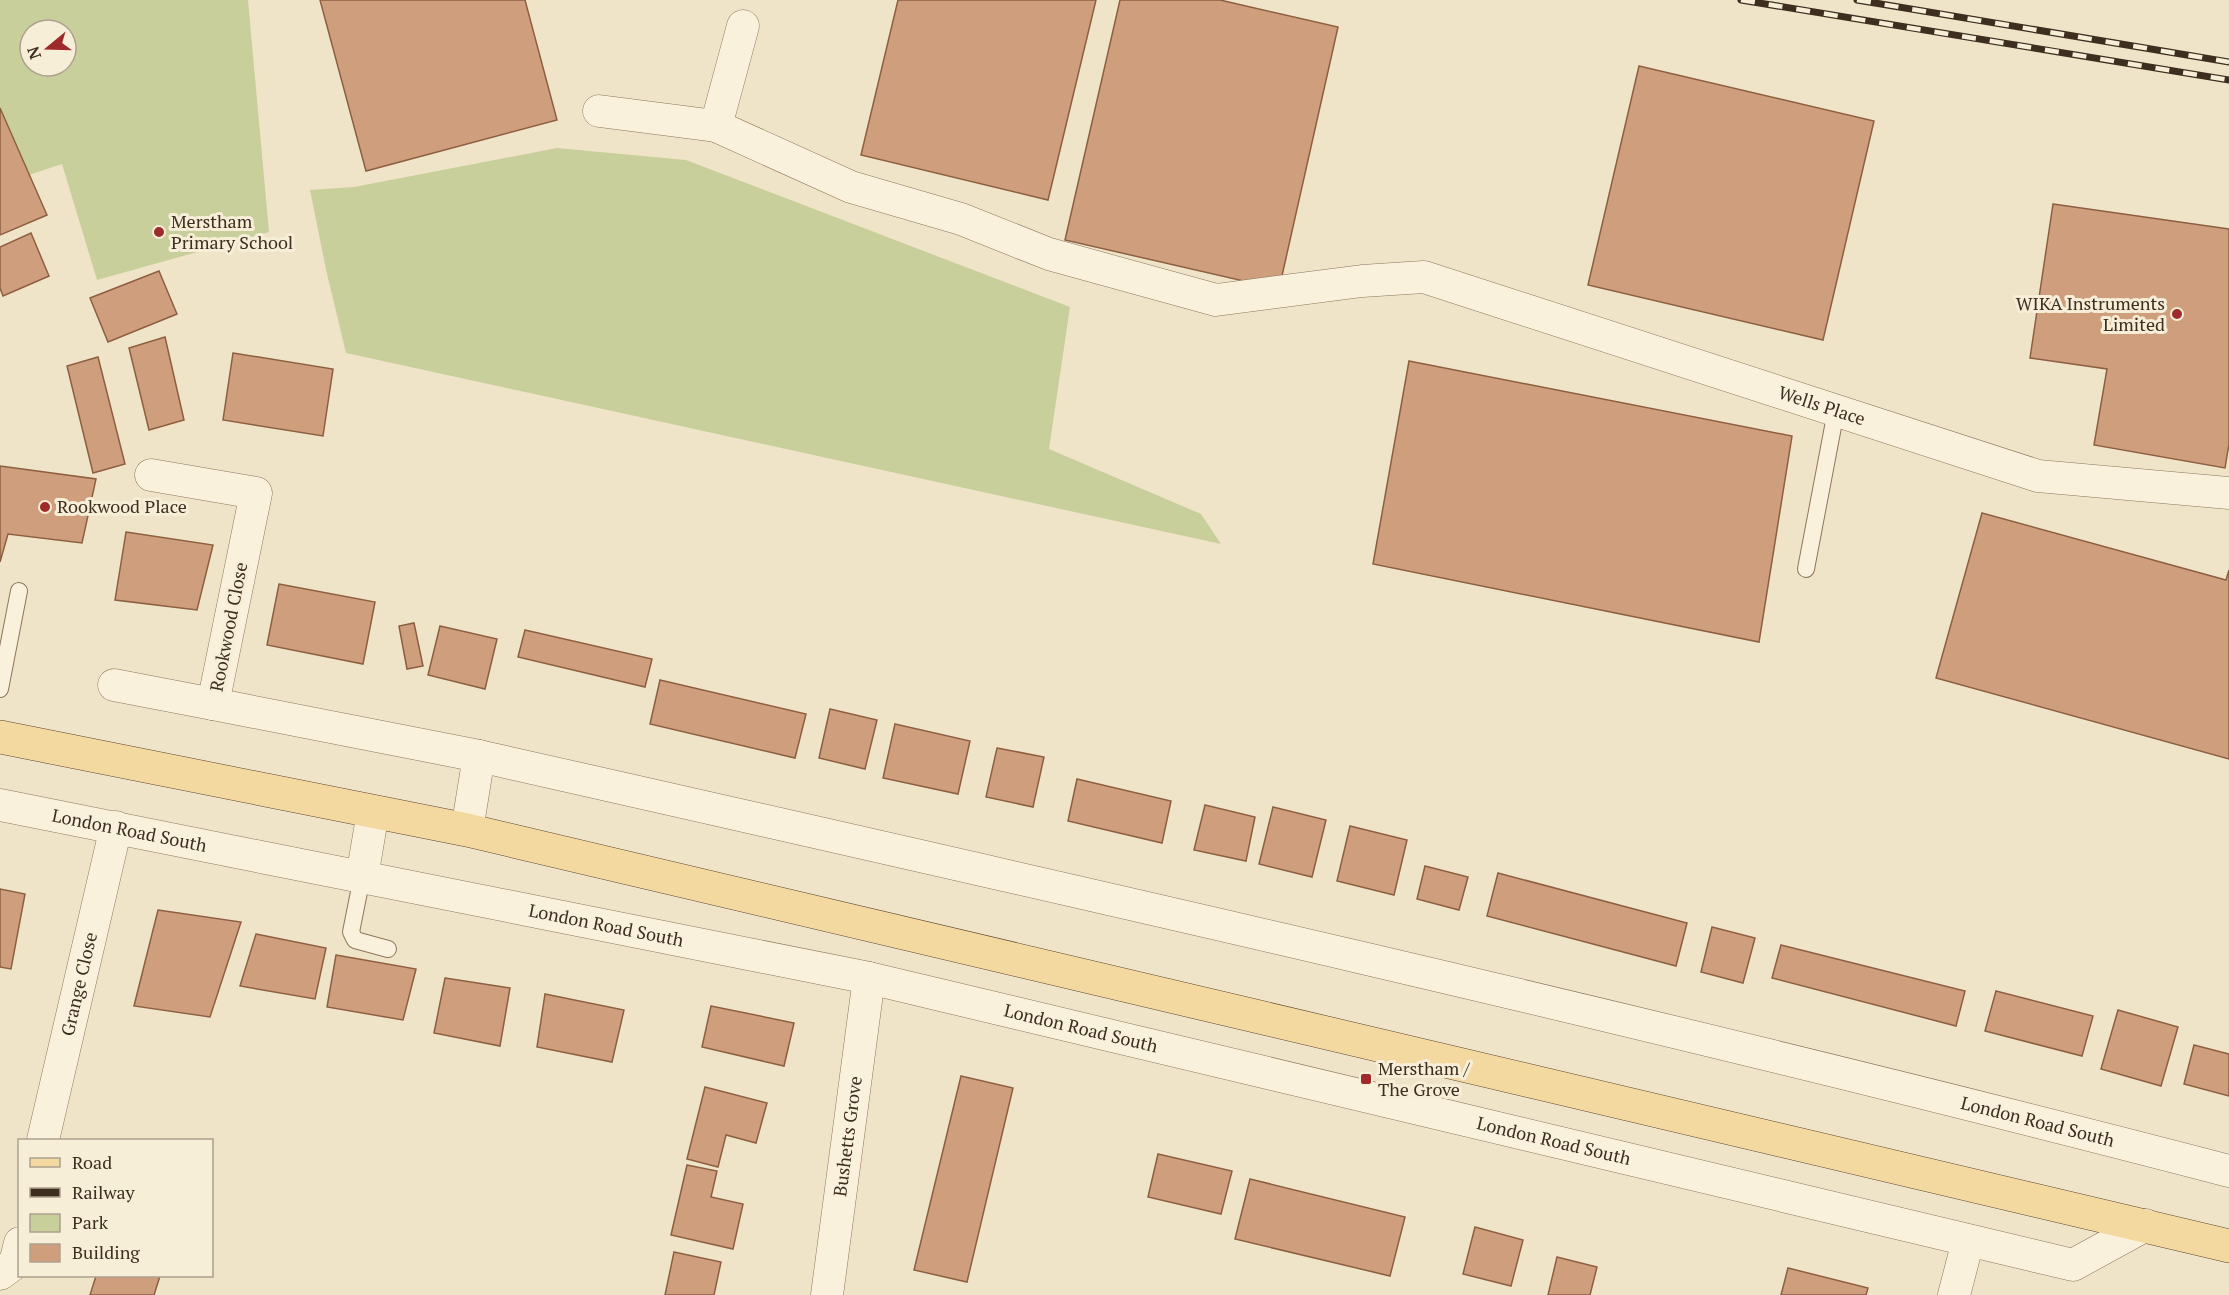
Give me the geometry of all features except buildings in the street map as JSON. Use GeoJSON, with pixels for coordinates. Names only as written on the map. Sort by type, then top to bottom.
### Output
{"type":"FeatureCollection","features":[{"type":"Feature","properties":{"kind":"main road"},"geometry":{"type":"LineString","coordinates":[[0,737],[467,830],[2229,1246]]}},
{"type":"Feature","properties":{"kind":"street"},"geometry":{"type":"LineString","coordinates":[[599,111],[716,126],[743,26]]}},
{"type":"Feature","properties":{"kind":"street","name":"Wells Place"},"geometry":{"type":"LineString","coordinates":[[716,126],[851,187],[961,219],[1049,254],[1216,300],[1362,281],[1424,277],[2038,476],[2229,493]]}},
{"type":"Feature","properties":{"kind":"street","name":"Rookwood Close"},"geometry":{"type":"LineString","coordinates":[[151,475],[256,493],[213,704],[479,756]]}},
{"type":"Feature","properties":{"kind":"street"},"geometry":{"type":"LineString","coordinates":[[114,685],[213,704]]}},
{"type":"Feature","properties":{"kind":"street"},"geometry":{"type":"LineString","coordinates":[[467,830],[479,756]]}},
{"type":"Feature","properties":{"kind":"street","name":"London Road South"},"geometry":{"type":"LineString","coordinates":[[479,756],[1124,901],[1947,1098],[2229,1171]]}},
{"type":"Feature","properties":{"kind":"street","name":"London Road South"},"geometry":{"type":"LineString","coordinates":[[0,805],[869,978],[2073,1265],[2146,1225]]}},
{"type":"Feature","properties":{"kind":"street"},"geometry":{"type":"LineString","coordinates":[[362,877],[373,812]]}},
{"type":"Feature","properties":{"kind":"street","name":"Grange Close"},"geometry":{"type":"LineString","coordinates":[[43,1139],[116,827]]}},
{"type":"Feature","properties":{"kind":"street","name":"Bushetts Grove"},"geometry":{"type":"LineString","coordinates":[[827,1295],[869,978]]}},
{"type":"Feature","properties":{"kind":"street"},"geometry":{"type":"LineString","coordinates":[[1954,1295],[1968,1241]]}},
{"type":"Feature","properties":{"kind":"street"},"geometry":{"type":"LineString","coordinates":[[0,1274],[15,1263],[18,1251]]}},
{"type":"Feature","properties":{"kind":"lane"},"geometry":{"type":"LineString","coordinates":[[1806,569],[1836,411]]}},
{"type":"Feature","properties":{"kind":"lane"},"geometry":{"type":"LineString","coordinates":[[0,689],[19,591]]}},
{"type":"Feature","properties":{"kind":"lane"},"geometry":{"type":"LineString","coordinates":[[362,877],[351,932],[355,940],[388,949]]}},
{"type":"Feature","properties":{"kind":"green space"},"geometry":{"type":"Polygon","coordinates":[[[0,0],[248,0],[269,232],[97,280],[62,164],[29,175],[0,108],[0,0]]]}},
{"type":"Feature","properties":{"kind":"green space"},"geometry":{"type":"Polygon","coordinates":[[[557,148],[686,160],[1070,307],[1049,449],[1201,514],[1221,544],[346,353],[310,190],[354,187],[557,148]]]}},
{"type":"Feature","properties":{"kind":"railway"},"geometry":{"type":"LineString","coordinates":[[1741,0],[2229,80]]}},
{"type":"Feature","properties":{"kind":"railway"},"geometry":{"type":"LineString","coordinates":[[1857,0],[2229,62]]}},
{"type":"Feature","properties":{"kind":"place","name":"Merstham Primary School"},"geometry":{"type":"Point","coordinates":[159,232]}},
{"type":"Feature","properties":{"kind":"place","name":"WIKA Instruments Limited"},"geometry":{"type":"Point","coordinates":[2177,314]}},
{"type":"Feature","properties":{"kind":"place","name":"Rookwood Place"},"geometry":{"type":"Point","coordinates":[45,507]}},
{"type":"Feature","properties":{"kind":"place","name":"Merstham / The Grove"},"geometry":{"type":"Point","coordinates":[1366,1079]}}]}
